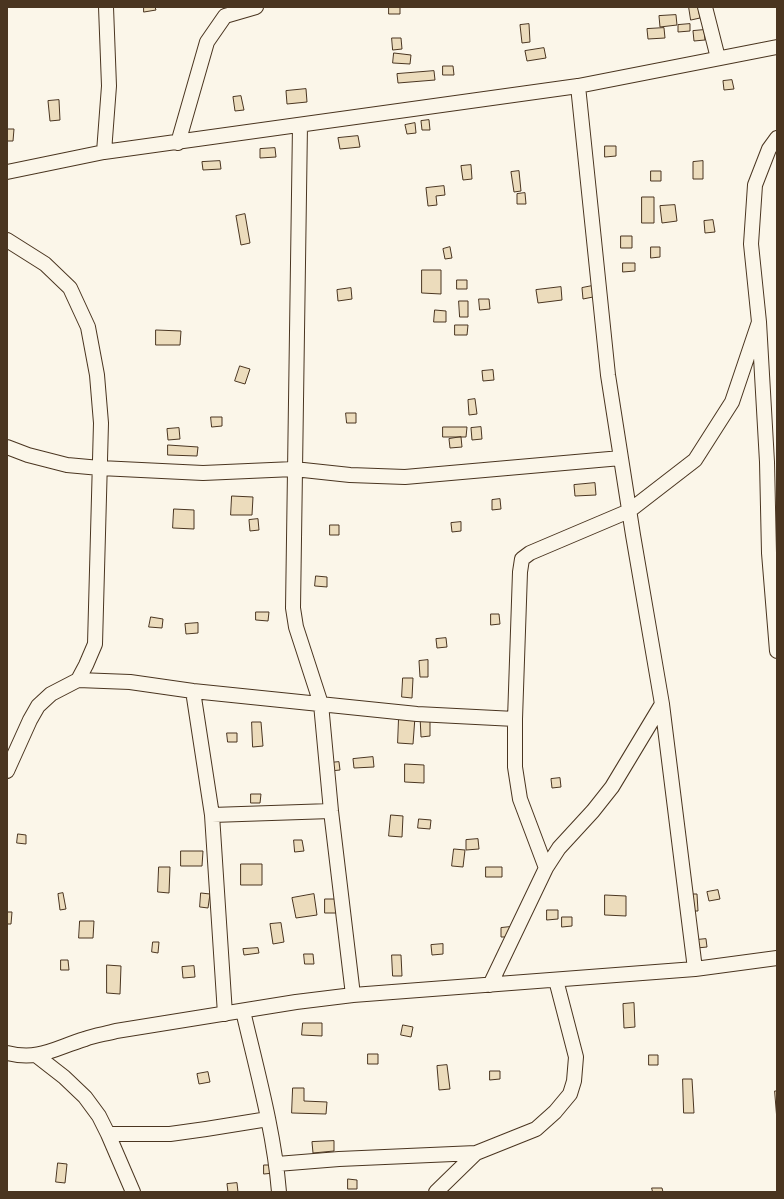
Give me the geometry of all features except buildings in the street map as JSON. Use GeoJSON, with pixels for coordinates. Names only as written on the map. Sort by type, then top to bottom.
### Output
{"type":"FeatureCollection","features":[{"type":"Feature","properties":{"kind":"street"},"geometry":{"type":"LineString","coordinates":[[104,152],[109,86],[106,7]]}},
{"type":"Feature","properties":{"kind":"street"},"geometry":{"type":"LineString","coordinates":[[178,143],[208,42],[225,16],[256,7]]}},
{"type":"Feature","properties":{"kind":"street"},"geometry":{"type":"LineString","coordinates":[[705,7],[718,58]]}},
{"type":"Feature","properties":{"kind":"street"},"geometry":{"type":"LineString","coordinates":[[7,172],[104,152],[178,143],[578,86],[777,47]]}},
{"type":"Feature","properties":{"kind":"street"},"geometry":{"type":"LineString","coordinates":[[578,86],[608,375],[629,511],[662,704],[695,969]]}},
{"type":"Feature","properties":{"kind":"street"},"geometry":{"type":"LineString","coordinates":[[300,125],[293,608],[296,627],[321,704],[331,811],[353,995]]}},
{"type":"Feature","properties":{"kind":"street"},"geometry":{"type":"LineString","coordinates":[[777,138],[769,149],[755,185],[751,244],[759,322],[767,462],[769,553],[777,652]]}},
{"type":"Feature","properties":{"kind":"street"},"geometry":{"type":"LineString","coordinates":[[7,240],[45,264],[70,288],[88,327],[97,375],[101,423],[95,644],[78,680]]}},
{"type":"Feature","properties":{"kind":"street"},"geometry":{"type":"LineString","coordinates":[[546,868],[520,799],[515,767],[515,719],[520,572],[522,559],[530,553],[629,511],[695,460],[732,402],[759,322]]}},
{"type":"Feature","properties":{"kind":"street"},"geometry":{"type":"LineString","coordinates":[[7,447],[28,455],[67,465],[100,468],[203,473],[294,469],[350,475],[405,477],[621,458]]}},
{"type":"Feature","properties":{"kind":"street"},"geometry":{"type":"LineString","coordinates":[[7,771],[38,706],[51,694],[78,680],[130,682],[193,691],[417,714],[515,719]]}},
{"type":"Feature","properties":{"kind":"street"},"geometry":{"type":"LineString","coordinates":[[193,691],[212,815],[225,1014]]}},
{"type":"Feature","properties":{"kind":"street"},"geometry":{"type":"LineString","coordinates":[[490,985],[546,868],[559,848],[593,811],[612,787],[662,704]]}},
{"type":"Feature","properties":{"kind":"street"},"geometry":{"type":"LineString","coordinates":[[212,815],[331,811]]}},
{"type":"Feature","properties":{"kind":"street"},"geometry":{"type":"LineString","coordinates":[[7,1053],[20,1056],[37,1056],[94,1036],[116,1031],[353,995],[695,969],[777,958]]}},
{"type":"Feature","properties":{"kind":"street"},"geometry":{"type":"LineString","coordinates":[[277,1164],[339,1159],[476,1154],[536,1129],[555,1112],[570,1094],[574,1081],[576,1058],[556,980]]}},
{"type":"Feature","properties":{"kind":"street"},"geometry":{"type":"LineString","coordinates":[[243,1011],[277,1164],[279,1192]]}},
{"type":"Feature","properties":{"kind":"street"},"geometry":{"type":"LineString","coordinates":[[37,1056],[64,1077],[85,1097],[99,1116],[133,1192]]}},
{"type":"Feature","properties":{"kind":"street"},"geometry":{"type":"LineString","coordinates":[[108,1134],[170,1134],[206,1130],[268,1119]]}},
{"type":"Feature","properties":{"kind":"street"},"geometry":{"type":"LineString","coordinates":[[436,1192],[476,1154]]}}]}
